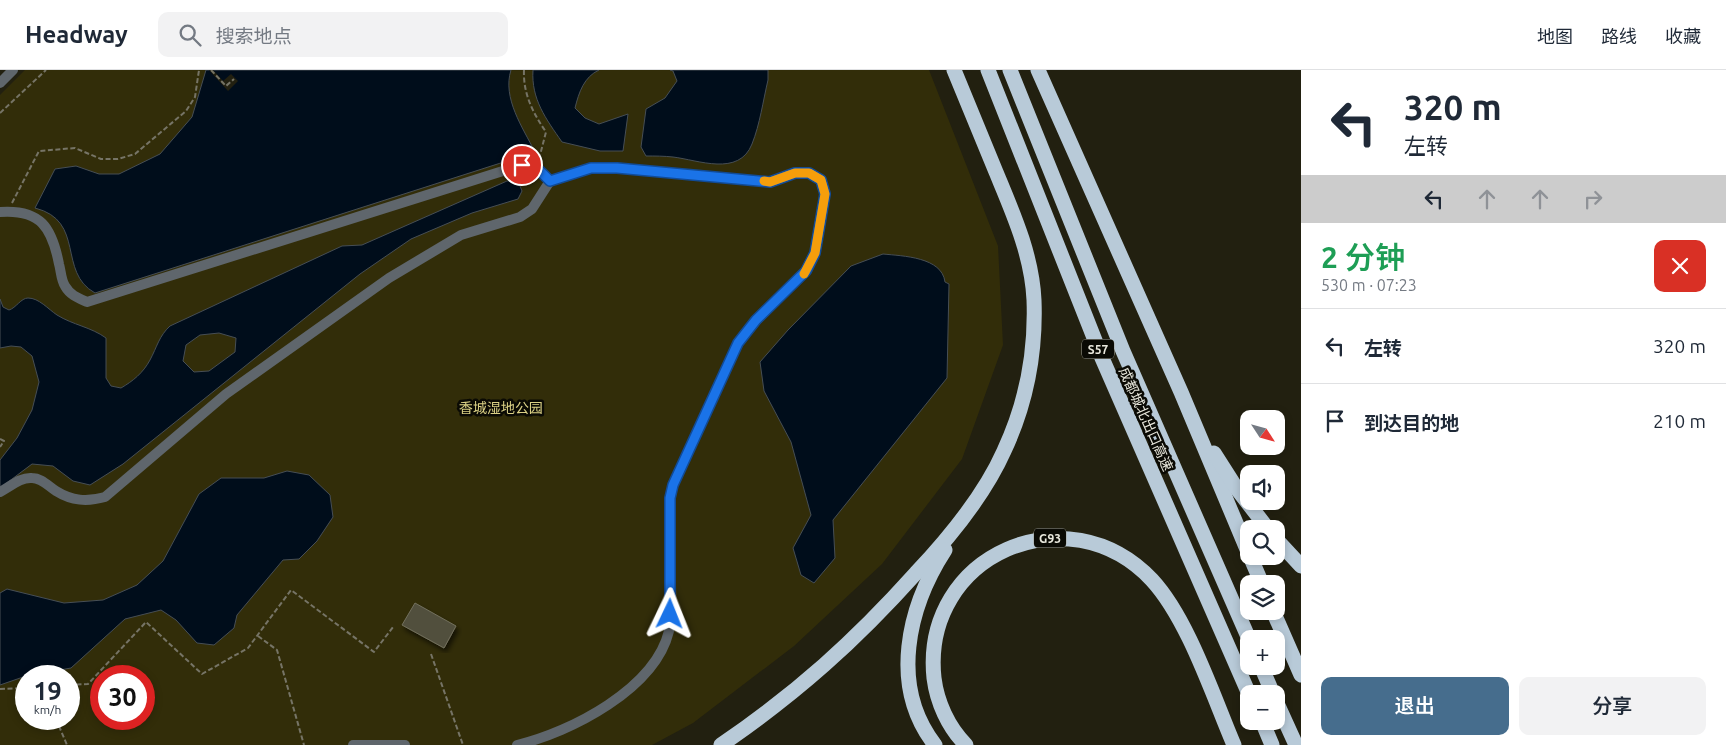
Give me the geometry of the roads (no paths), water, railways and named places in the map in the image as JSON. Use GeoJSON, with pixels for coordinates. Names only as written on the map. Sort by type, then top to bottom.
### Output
{"type":"FeatureCollection","features":[{"type":"Feature","properties":{"kind":"highway"},"geometry":{"type":"LineString","coordinates":[[935,745],[920,720],[912,698],[908,678],[909,640],[914,614],[928,582],[968,510],[1003,453],[1023,401],[1032,356],[1034,300],[1021,233],[954,70]]}},
{"type":"Feature","properties":{"kind":"highway","name":"成都城北出口高速"},"geometry":{"type":"LineString","coordinates":[[988,70],[1102,358],[1245,685]]}},
{"type":"Feature","properties":{"kind":"highway","name":"成都城北出口高速"},"geometry":{"type":"LineString","coordinates":[[1010,70],[1124,352],[1245,630]]}},
{"type":"Feature","properties":{"kind":"highway"},"geometry":{"type":"LineString","coordinates":[[1038,70],[1181,392],[1240,534]]}},
{"type":"Feature","properties":{"kind":"highway"},"geometry":{"type":"LineString","coordinates":[[1181,392],[1206,439],[1233,482],[1261,520]]}},
{"type":"Feature","properties":{"kind":"highway"},"geometry":{"type":"LineString","coordinates":[[721,745],[784,700],[847,646],[935,553],[968,510]]}},
{"type":"Feature","properties":{"kind":"highway","name":"G93"},"geometry":{"type":"LineString","coordinates":[[966,745],[944,714],[937,693],[932,661],[936,636],[942,618],[960,584],[990,556],[1032,540],[1055,538],[1075,538],[1117,552],[1136,564],[1153,581],[1179,621],[1234,745]]}},
{"type":"Feature","properties":{"kind":"highway"},"geometry":{"type":"LineString","coordinates":[[1285,549],[1301,566]]}},
{"type":"Feature","properties":{"kind":"highway"},"geometry":{"type":"LineString","coordinates":[[1277,620],[1301,675]]}},
{"type":"Feature","properties":{"kind":"highway"},"geometry":{"type":"LineString","coordinates":[[1285,721],[1296,745]]}},
{"type":"Feature","properties":{"kind":"highway"},"geometry":{"type":"LineString","coordinates":[[1266,730],[1272,745]]}},
{"type":"Feature","properties":{"kind":"street"},"geometry":{"type":"LineString","coordinates":[[0,83],[13,70]]}},
{"type":"Feature","properties":{"kind":"street"},"geometry":{"type":"LineString","coordinates":[[4,212],[25,213],[40,220],[49,230],[55,242],[64,285],[73,296],[87,302],[522,165],[537,168],[550,181]]}},
{"type":"Feature","properties":{"kind":"street"},"geometry":{"type":"LineString","coordinates":[[0,492],[16,482],[32,478],[43,481],[70,499],[91,501],[105,497],[226,394],[389,278],[461,235],[520,218],[532,208],[550,181],[591,168],[617,168],[770,182],[795,173],[809,173],[821,180],[825,194],[815,253],[806,271],[756,320],[738,343],[673,485],[670,498],[669,631],[656,660],[634,685],[602,710],[536,740],[518,745]]}},
{"type":"Feature","properties":{"kind":"street"},"geometry":{"type":"LineString","coordinates":[[353,745],[405,745]]}},
{"type":"Feature","properties":{"kind":"water"},"geometry":{"type":"Polygon","coordinates":[[[206,70],[511,70],[509,91],[511,102],[535,152],[95,293],[84,284],[77,273],[61,224],[51,215],[35,208],[55,169],[76,166],[99,174],[119,174],[160,154],[192,117],[206,70]]]}},
{"type":"Feature","properties":{"kind":"water"},"geometry":{"type":"Polygon","coordinates":[[[533,70],[599,70],[586,81],[580,91],[575,108],[585,118],[599,124],[628,114],[623,151],[600,151],[562,142],[545,117],[537,99],[534,90],[533,70]]]}},
{"type":"Feature","properties":{"kind":"water"},"geometry":{"type":"Polygon","coordinates":[[[670,70],[768,70],[768,80],[757,129],[746,154],[738,160],[717,164],[673,157],[646,156],[641,147],[646,109],[665,98],[677,81],[673,71],[670,70]]]}},
{"type":"Feature","properties":{"kind":"water"},"geometry":{"type":"Polygon","coordinates":[[[507,181],[518,181],[522,191],[518,199],[472,213],[411,239],[360,274],[123,464],[90,485],[73,481],[53,466],[32,464],[0,488],[0,460],[17,438],[32,410],[39,382],[32,356],[21,347],[0,348],[0,299],[3,307],[9,310],[25,298],[32,298],[57,315],[106,338],[106,378],[111,386],[121,388],[141,373],[170,326],[342,246],[362,245],[507,181]],[[219,333],[200,335],[186,345],[183,361],[194,372],[209,371],[235,352],[236,338],[219,333]]]}},
{"type":"Feature","properties":{"kind":"water"},"geometry":{"type":"Polygon","coordinates":[[[883,254],[911,257],[929,263],[937,267],[945,282],[949,284],[947,378],[833,520],[835,558],[814,583],[801,575],[793,548],[811,515],[791,442],[764,391],[760,362],[788,330],[851,266],[883,254]]]}},
{"type":"Feature","properties":{"kind":"water"},"geometry":{"type":"Polygon","coordinates":[[[287,471],[309,475],[330,495],[333,517],[317,541],[299,559],[283,560],[237,615],[234,628],[214,645],[197,643],[176,620],[161,610],[125,619],[74,665],[15,665],[15,680],[0,685],[0,593],[7,589],[64,603],[103,600],[137,585],[163,561],[199,494],[221,478],[264,478],[287,471]]]}},
{"type":"Feature","properties":{"kind":"park label","name":"香城湿地公园"},"geometry":{"type":"Point","coordinates":[501,408]}}]}
